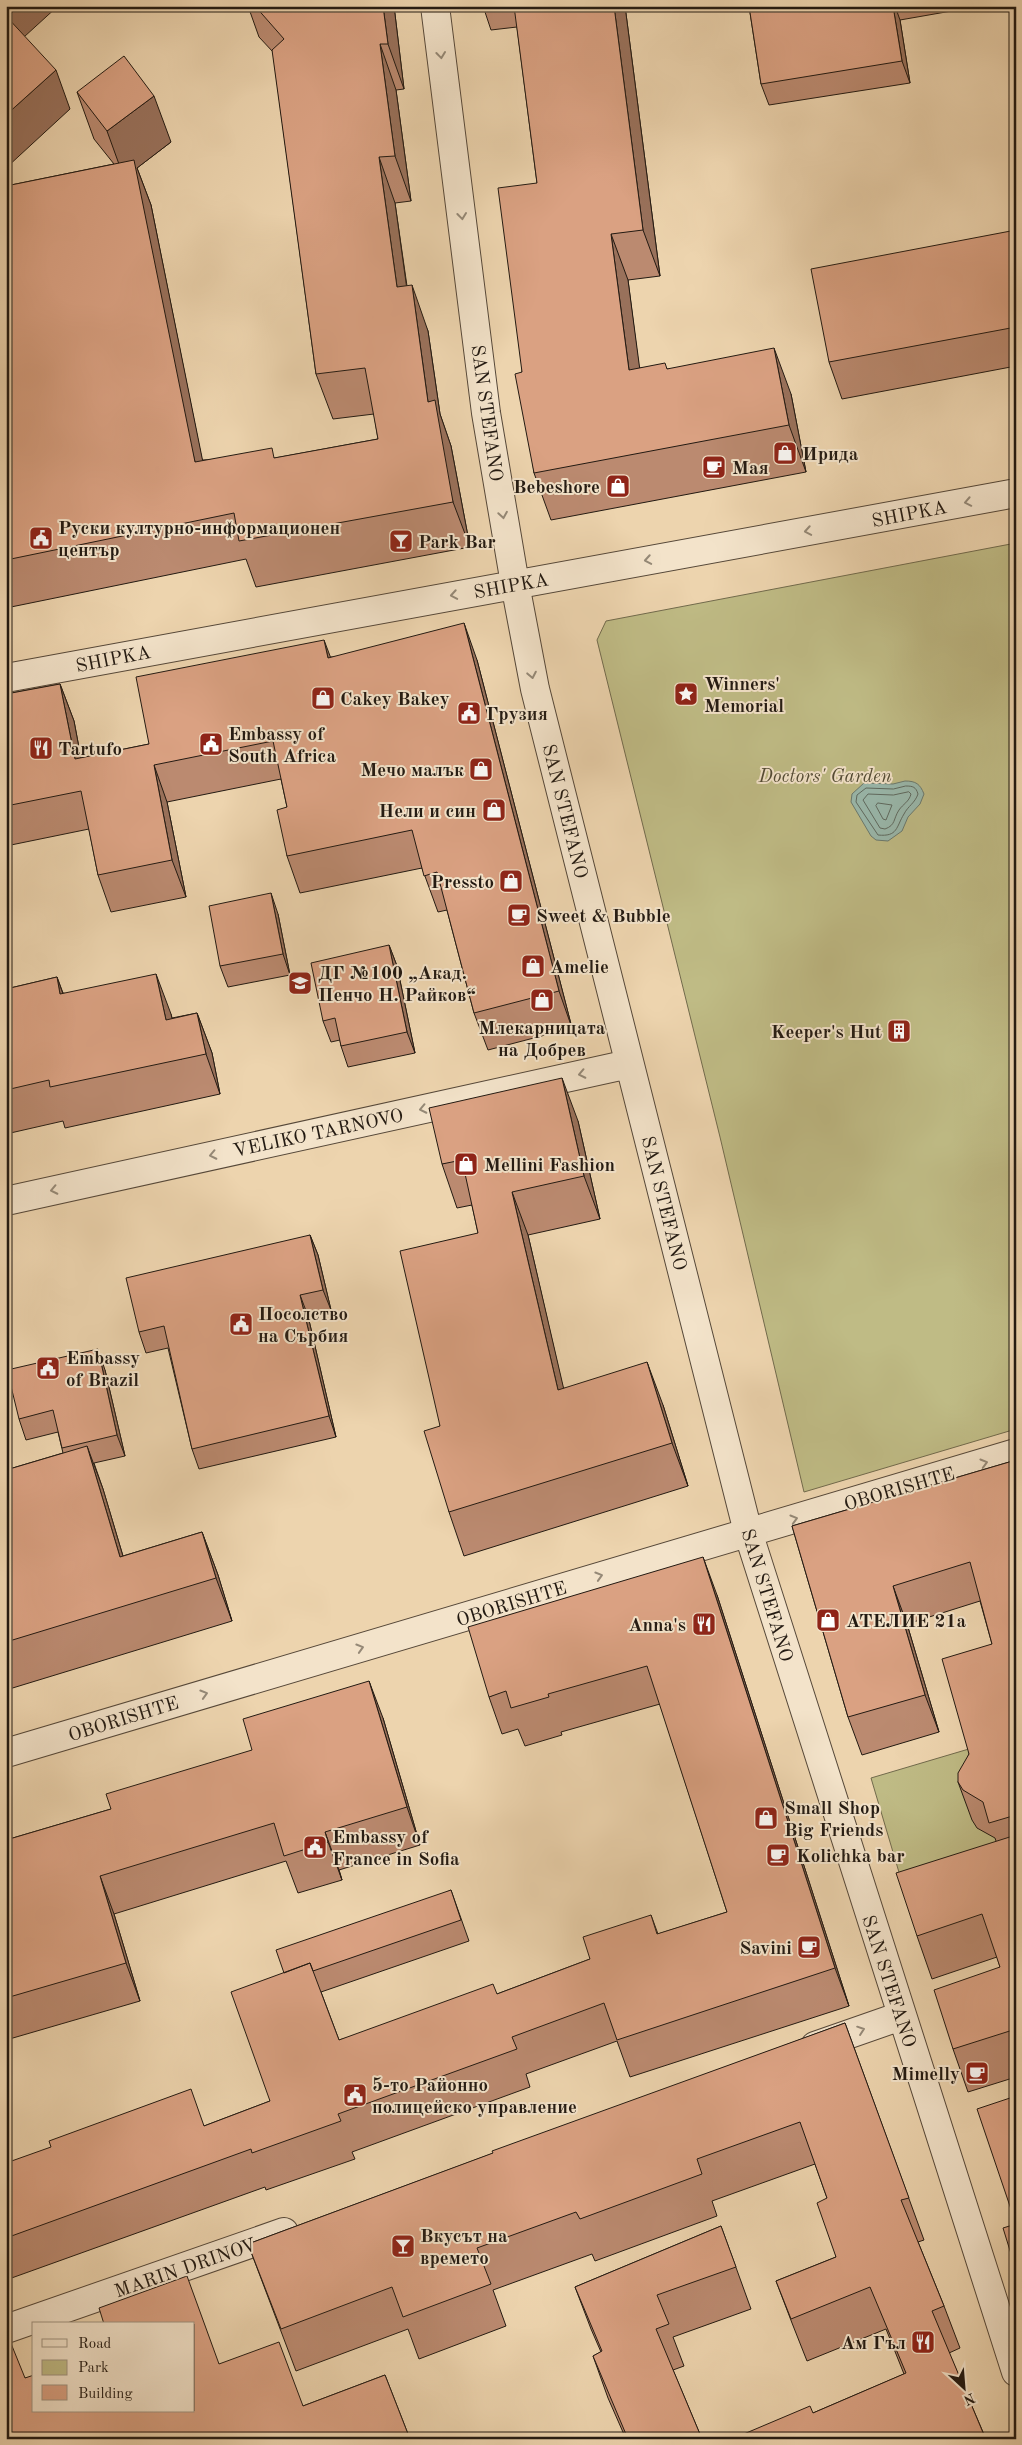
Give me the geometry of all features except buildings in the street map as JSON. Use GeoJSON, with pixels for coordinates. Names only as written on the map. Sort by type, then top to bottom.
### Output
{"type":"FeatureCollection","features":[{"type":"Feature","properties":{"kind":"street","name":"SAN STEFANO"},"geometry":{"type":"LineString","coordinates":[[435,6],[486,413],[514,584],[535,689],[748,1532],[1016,2372]]}},
{"type":"Feature","properties":{"kind":"street","name":"SHIPKA"},"geometry":{"type":"LineString","coordinates":[[6,678],[1016,492]]}},
{"type":"Feature","properties":{"kind":"street","name":"VELIKO TARNOVO"},"geometry":{"type":"LineString","coordinates":[[6,1201],[629,1064]]}},
{"type":"Feature","properties":{"kind":"street","name":"OBORISHTE"},"geometry":{"type":"LineString","coordinates":[[6,1753],[1016,1453]]}},
{"type":"Feature","properties":{"kind":"street"},"geometry":{"type":"LineString","coordinates":[[790,2055],[901,2016]]}},
{"type":"Feature","properties":{"kind":"street","name":"MARIN DRINOV"},"geometry":{"type":"LineString","coordinates":[[6,2329],[303,2225]]}},
{"type":"Feature","properties":{"kind":"green space","name":"Doctors' Garden"},"geometry":{"type":"Polygon","coordinates":[[[1016,543],[1016,1429],[804,1492],[720,1137],[597,640],[606,621],[1016,543]]]}},
{"type":"Feature","properties":{"kind":"green space"},"geometry":{"type":"Polygon","coordinates":[[[1016,1735],[1016,1874],[909,1906],[871,1778],[1016,1735]]]}},
{"type":"Feature","properties":{"kind":"water"},"geometry":{"type":"Polygon","coordinates":[[[905,781],[915,782],[921,788],[924,794],[920,804],[908,817],[902,831],[888,841],[876,840],[871,836],[851,802],[852,794],[864,783],[893,784],[905,781]]]}},
{"type":"Feature","properties":{"kind":"place","name":"Ирида"},"geometry":{"type":"Point","coordinates":[785,453]}},
{"type":"Feature","properties":{"kind":"place","name":"Мая"},"geometry":{"type":"Point","coordinates":[714,467]}},
{"type":"Feature","properties":{"kind":"place","name":"Bebeshore"},"geometry":{"type":"Point","coordinates":[618,486]}},
{"type":"Feature","properties":{"kind":"place","name":"Руски културно-информационен център"},"geometry":{"type":"Point","coordinates":[41,538]}},
{"type":"Feature","properties":{"kind":"place","name":"Park Bar"},"geometry":{"type":"Point","coordinates":[401,541]}},
{"type":"Feature","properties":{"kind":"place","name":"Winners' Memorial"},"geometry":{"type":"Point","coordinates":[686,694]}},
{"type":"Feature","properties":{"kind":"place","name":"Cakey Bakey"},"geometry":{"type":"Point","coordinates":[323,698]}},
{"type":"Feature","properties":{"kind":"place","name":"Грузия"},"geometry":{"type":"Point","coordinates":[469,713]}},
{"type":"Feature","properties":{"kind":"place","name":"Embassy of South Africa"},"geometry":{"type":"Point","coordinates":[211,744]}},
{"type":"Feature","properties":{"kind":"place","name":"Tartufo"},"geometry":{"type":"Point","coordinates":[41,748]}},
{"type":"Feature","properties":{"kind":"place","name":"Мечо малък"},"geometry":{"type":"Point","coordinates":[481,769]}},
{"type":"Feature","properties":{"kind":"place","name":"Нели и син"},"geometry":{"type":"Point","coordinates":[494,810]}},
{"type":"Feature","properties":{"kind":"place","name":"Pressto"},"geometry":{"type":"Point","coordinates":[511,881]}},
{"type":"Feature","properties":{"kind":"place","name":"Sweet & Bubble"},"geometry":{"type":"Point","coordinates":[519,915]}},
{"type":"Feature","properties":{"kind":"place","name":"Amelie"},"geometry":{"type":"Point","coordinates":[533,966]}},
{"type":"Feature","properties":{"kind":"place","name":"ДГ №100 „Акад. Пенчо Н. Райков“"},"geometry":{"type":"Point","coordinates":[300,983]}},
{"type":"Feature","properties":{"kind":"place","name":"Млекарницата на Добрев"},"geometry":{"type":"Point","coordinates":[542,1000]}},
{"type":"Feature","properties":{"kind":"place","name":"Keeper's Hut"},"geometry":{"type":"Point","coordinates":[899,1031]}},
{"type":"Feature","properties":{"kind":"place","name":"Mellini Fashion"},"geometry":{"type":"Point","coordinates":[466,1164]}},
{"type":"Feature","properties":{"kind":"place","name":"Посолство на Сърбия"},"geometry":{"type":"Point","coordinates":[241,1324]}},
{"type":"Feature","properties":{"kind":"place","name":"Embassy of Brazil"},"geometry":{"type":"Point","coordinates":[48,1368]}},
{"type":"Feature","properties":{"kind":"place","name":"АТЕЛИЕ 21а"},"geometry":{"type":"Point","coordinates":[828,1620]}},
{"type":"Feature","properties":{"kind":"place","name":"Anna's"},"geometry":{"type":"Point","coordinates":[704,1624]}},
{"type":"Feature","properties":{"kind":"place","name":"Small Shop Big Friends"},"geometry":{"type":"Point","coordinates":[766,1818]}},
{"type":"Feature","properties":{"kind":"place","name":"Embassy of France in Sofia"},"geometry":{"type":"Point","coordinates":[315,1847]}},
{"type":"Feature","properties":{"kind":"place","name":"Kolichka bar"},"geometry":{"type":"Point","coordinates":[778,1855]}},
{"type":"Feature","properties":{"kind":"place","name":"Savini"},"geometry":{"type":"Point","coordinates":[809,1947]}},
{"type":"Feature","properties":{"kind":"place","name":"Mimelly"},"geometry":{"type":"Point","coordinates":[977,2073]}},
{"type":"Feature","properties":{"kind":"place","name":"5-то Районно полицейско управление"},"geometry":{"type":"Point","coordinates":[355,2095]}},
{"type":"Feature","properties":{"kind":"place","name":"Вкусът на времето"},"geometry":{"type":"Point","coordinates":[403,2246]}},
{"type":"Feature","properties":{"kind":"place","name":"Ам Гъл"},"geometry":{"type":"Point","coordinates":[923,2342]}}]}
